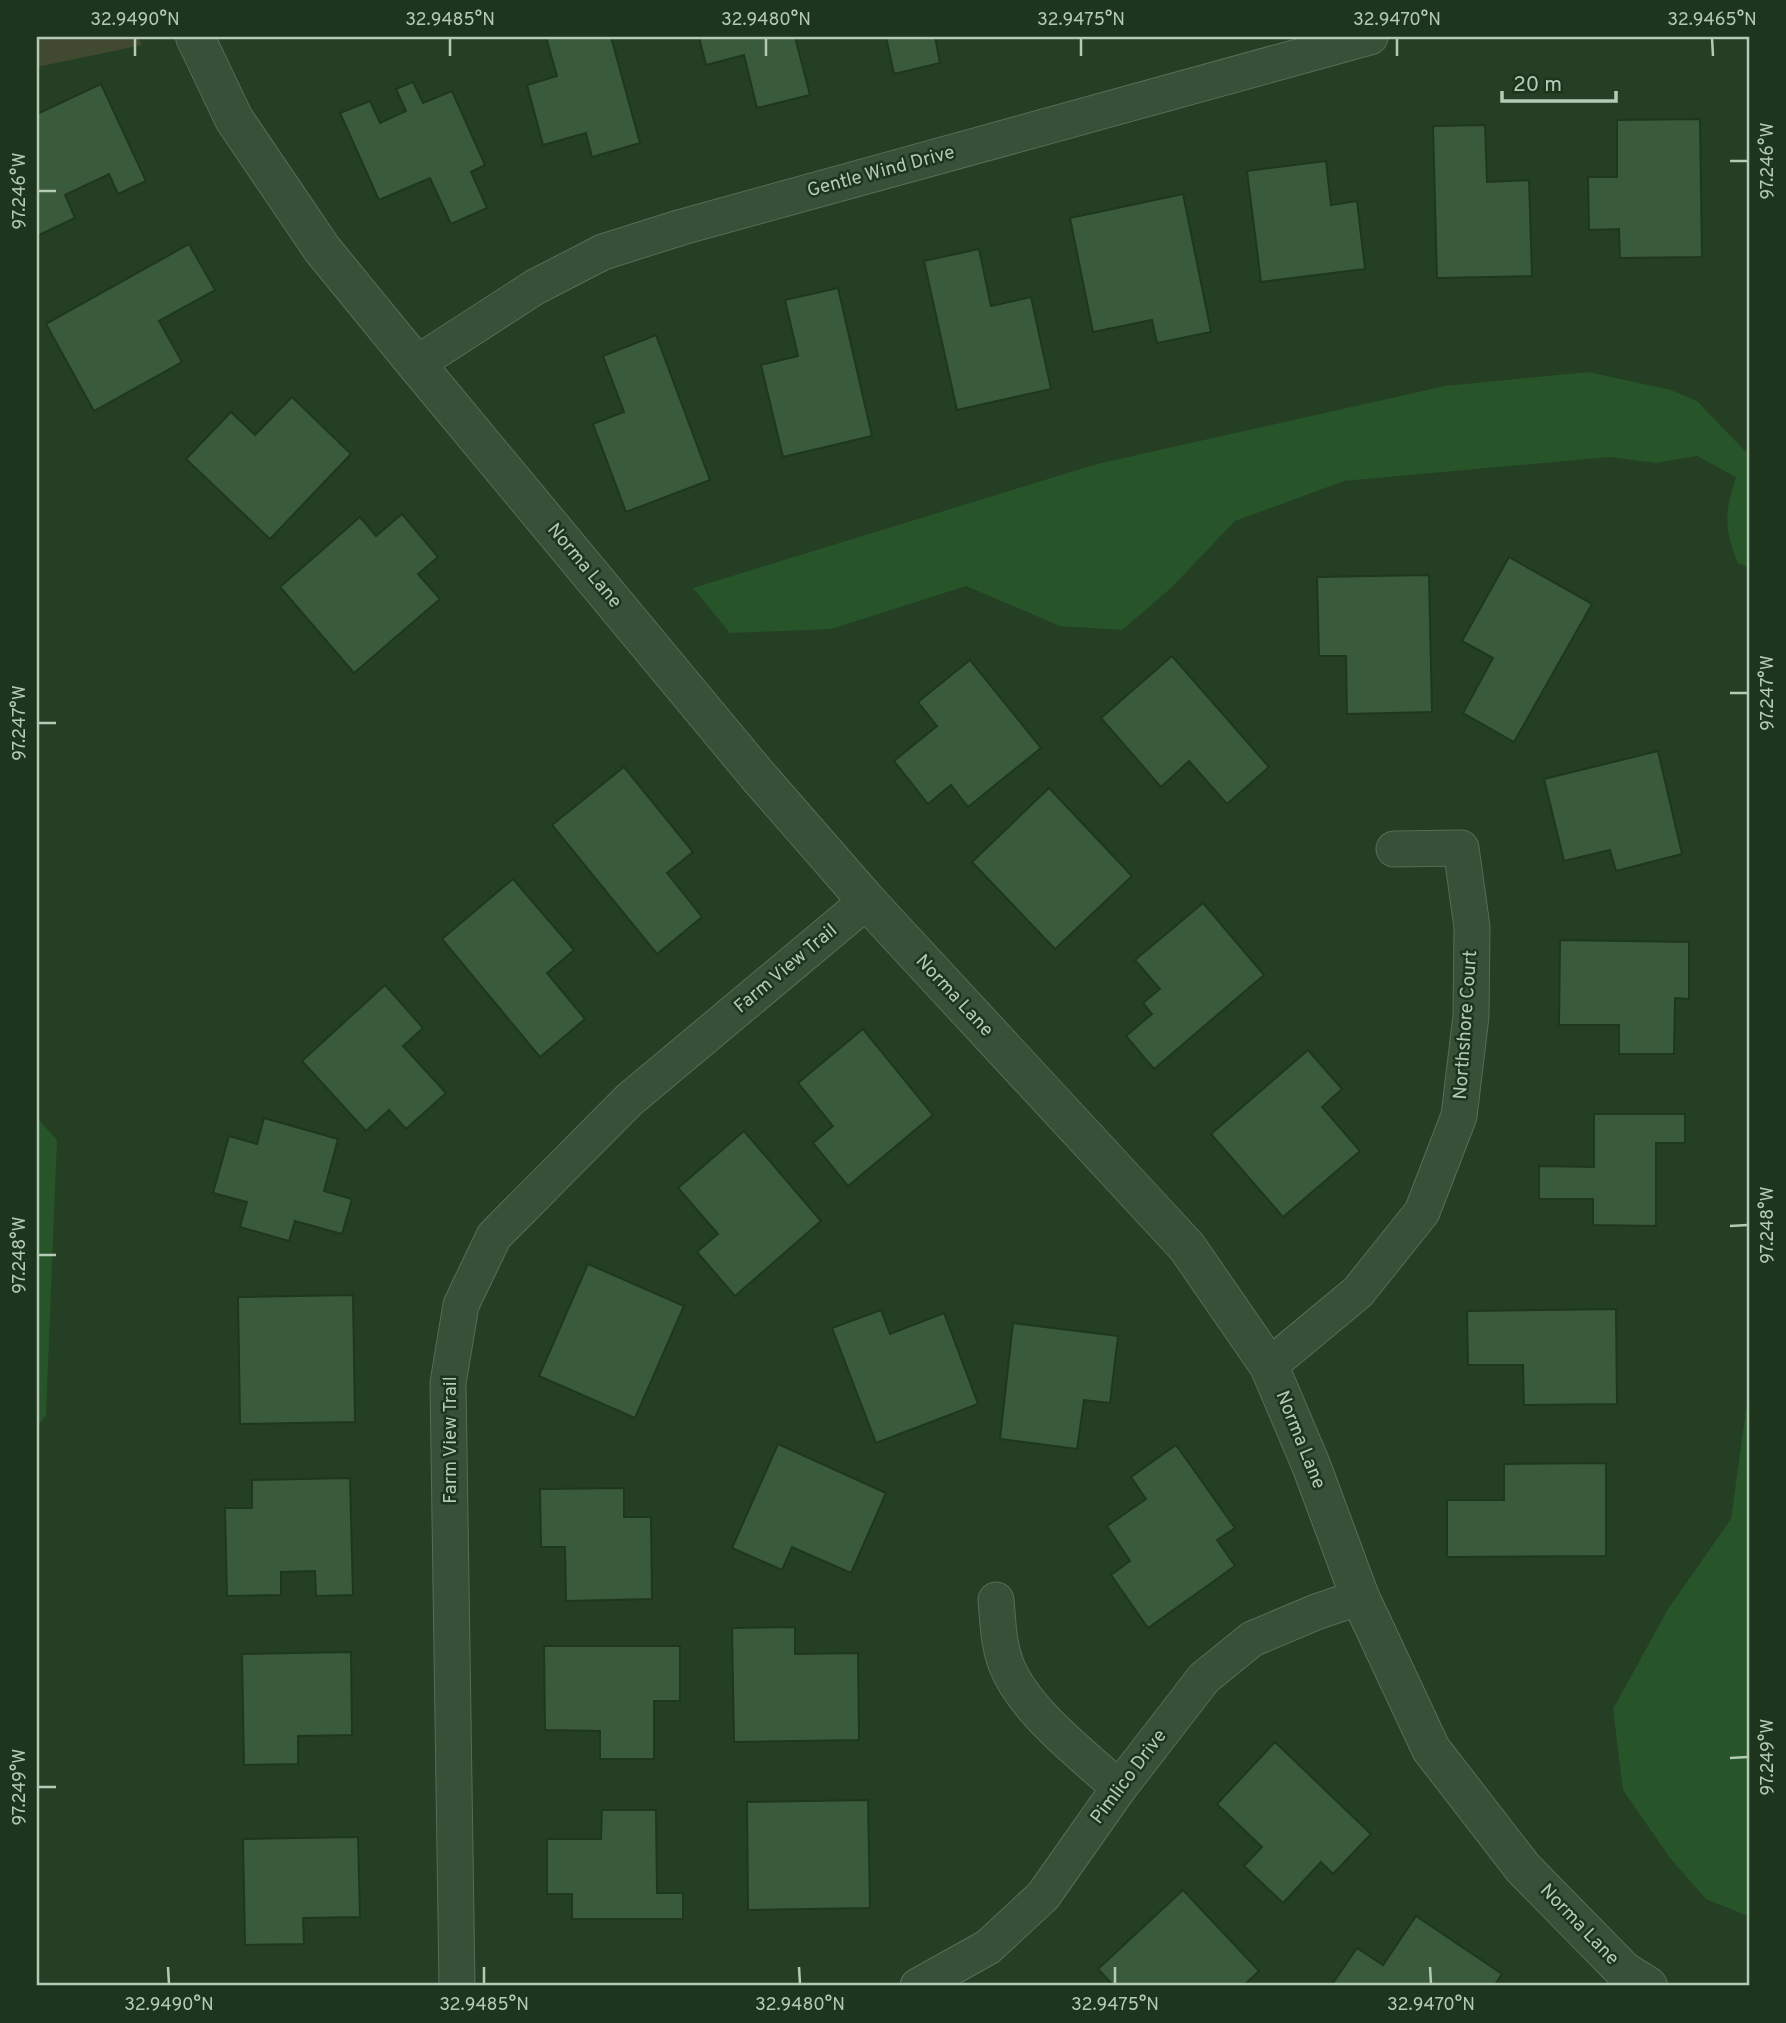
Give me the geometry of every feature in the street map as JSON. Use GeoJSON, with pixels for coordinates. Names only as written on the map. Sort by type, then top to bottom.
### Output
{"type":"FeatureCollection","features":[{"type":"Feature","properties":{"kind":"street","name":"Norma Lane"},"geometry":{"type":"LineString","coordinates":[[195,37],[242,130],[322,249],[416,364],[758,776],[867,901],[1187,1247],[1269,1366],[1311,1465],[1360,1597],[1431,1749],[1523,1868],[1628,1981]]}},
{"type":"Feature","properties":{"kind":"street","name":"Gentle Wind Drive"},"geometry":{"type":"LineString","coordinates":[[416,364],[535,286],[603,252],[682,227],[1370,37]]}},
{"type":"Feature","properties":{"kind":"street","name":"Northshore Court"},"geometry":{"type":"LineString","coordinates":[[1269,1366],[1358,1292],[1422,1212],[1459,1116],[1471,1016],[1472,927],[1461,848],[1394,849]]}},
{"type":"Feature","properties":{"kind":"street","name":"Farm View Trail"},"geometry":{"type":"LineString","coordinates":[[457,1986],[448,1382],[461,1305],[494,1237],[629,1100],[867,901]]}},
{"type":"Feature","properties":{"kind":"street","name":"Pimlico Drive"},"geometry":{"type":"LineString","coordinates":[[918,1986],[988,1947],[1043,1896],[1119,1788],[1204,1678],[1252,1639],[1360,1597]]}},
{"type":"Feature","properties":{"kind":"street"},"geometry":{"type":"LineString","coordinates":[[996,1600],[999,1638],[1006,1665],[1026,1697],[1057,1732],[1119,1788]]}},
{"type":"Feature","properties":{"kind":"shaded area"},"geometry":{"type":"Polygon","coordinates":[[[37,37],[138,37],[142,45],[37,67],[37,37]]]}},
{"type":"Feature","properties":{"kind":"shaded area"},"geometry":{"type":"Polygon","coordinates":[[[1588,372],[1671,390],[1697,401],[1746,452],[1749,448],[1749,568],[1738,563],[1728,530],[1729,501],[1736,477],[1697,456],[1656,463],[1610,457],[1344,481],[1235,521],[1171,588],[1122,630],[1060,626],[966,586],[831,629],[730,633],[693,588],[1097,464],[1445,386],[1588,372]]]}},
{"type":"Feature","properties":{"kind":"shaded area"},"geometry":{"type":"Polygon","coordinates":[[[37,1118],[57,1140],[46,1416],[37,1425],[37,1118]]]}},
{"type":"Feature","properties":{"kind":"shaded area"},"geometry":{"type":"Polygon","coordinates":[[[1749,1388],[1749,1920],[1748,1916],[1706,1899],[1670,1858],[1623,1790],[1613,1709],[1668,1609],[1731,1519],[1749,1388]]]}},
{"type":"Feature","properties":{"kind":"building"},"geometry":{"type":"Polygon","coordinates":[[[546,37],[611,37],[640,143],[592,157],[586,133],[543,145],[527,85],[557,76],[546,37]]]}},
{"type":"Feature","properties":{"kind":"building"},"geometry":{"type":"Polygon","coordinates":[[[699,37],[795,37],[810,95],[757,108],[744,55],[706,65],[699,37]]]}},
{"type":"Feature","properties":{"kind":"building"},"geometry":{"type":"Polygon","coordinates":[[[886,37],[935,37],[940,63],[894,74],[886,37]]]}},
{"type":"Feature","properties":{"kind":"building"},"geometry":{"type":"Polygon","coordinates":[[[413,82],[423,103],[452,91],[485,165],[471,172],[487,208],[451,224],[430,178],[379,200],[340,113],[370,101],[380,123],[406,111],[396,89],[413,82]]]}},
{"type":"Feature","properties":{"kind":"building"},"geometry":{"type":"Polygon","coordinates":[[[101,84],[146,181],[118,194],[109,174],[65,195],[75,218],[37,236],[37,114],[101,84]]]}},
{"type":"Feature","properties":{"kind":"building"},"geometry":{"type":"Polygon","coordinates":[[[1700,119],[1702,257],[1620,258],[1619,229],[1589,230],[1588,177],[1617,177],[1617,120],[1700,119]]]}},
{"type":"Feature","properties":{"kind":"building"},"geometry":{"type":"Polygon","coordinates":[[[1485,125],[1487,182],[1529,180],[1532,276],[1437,278],[1433,126],[1485,125]]]}},
{"type":"Feature","properties":{"kind":"building"},"geometry":{"type":"Polygon","coordinates":[[[1326,161],[1331,205],[1357,201],[1365,269],[1261,282],[1247,171],[1326,161]]]}},
{"type":"Feature","properties":{"kind":"building"},"geometry":{"type":"Polygon","coordinates":[[[1183,194],[1211,332],[1157,343],[1152,320],[1093,332],[1070,218],[1183,194]]]}},
{"type":"Feature","properties":{"kind":"building"},"geometry":{"type":"Polygon","coordinates":[[[189,244],[215,290],[159,321],[182,362],[94,411],[46,324],[189,244]]]}},
{"type":"Feature","properties":{"kind":"building"},"geometry":{"type":"Polygon","coordinates":[[[979,249],[991,306],[1031,297],[1051,389],[957,410],[924,261],[979,249]]]}},
{"type":"Feature","properties":{"kind":"building"},"geometry":{"type":"Polygon","coordinates":[[[838,288],[872,436],[783,457],[761,365],[798,356],[785,300],[838,288]]]}},
{"type":"Feature","properties":{"kind":"building"},"geometry":{"type":"Polygon","coordinates":[[[656,335],[710,480],[626,512],[593,424],[624,412],[603,356],[656,335]]]}},
{"type":"Feature","properties":{"kind":"building"},"geometry":{"type":"Polygon","coordinates":[[[292,397],[351,454],[270,539],[186,459],[231,412],[255,435],[292,397]]]}},
{"type":"Feature","properties":{"kind":"building"},"geometry":{"type":"Polygon","coordinates":[[[402,514],[438,557],[418,574],[440,599],[354,673],[280,587],[360,517],[376,536],[402,514]]]}},
{"type":"Feature","properties":{"kind":"building"},"geometry":{"type":"Polygon","coordinates":[[[1509,557],[1592,604],[1514,742],[1463,713],[1493,658],[1462,641],[1509,557]]]}},
{"type":"Feature","properties":{"kind":"building"},"geometry":{"type":"Polygon","coordinates":[[[1429,575],[1432,712],[1347,714],[1346,656],[1319,656],[1317,577],[1429,575]]]}},
{"type":"Feature","properties":{"kind":"building"},"geometry":{"type":"Polygon","coordinates":[[[1172,656],[1269,767],[1227,804],[1189,761],[1161,787],[1101,718],[1172,656]]]}},
{"type":"Feature","properties":{"kind":"building"},"geometry":{"type":"Polygon","coordinates":[[[970,660],[1041,748],[968,807],[951,785],[928,804],[894,761],[937,726],[918,702],[970,660]]]}},
{"type":"Feature","properties":{"kind":"building"},"geometry":{"type":"Polygon","coordinates":[[[1658,751],[1682,854],[1616,871],[1610,850],[1564,861],[1544,779],[1658,751]]]}},
{"type":"Feature","properties":{"kind":"building"},"geometry":{"type":"Polygon","coordinates":[[[624,767],[693,852],[667,873],[702,917],[657,954],[552,825],[624,767]]]}},
{"type":"Feature","properties":{"kind":"building"},"geometry":{"type":"Polygon","coordinates":[[[1049,788],[1132,876],[1055,949],[972,862],[1049,788]]]}},
{"type":"Feature","properties":{"kind":"building"},"geometry":{"type":"Polygon","coordinates":[[[513,879],[574,950],[547,973],[585,1019],[540,1057],[442,939],[513,879]]]}},
{"type":"Feature","properties":{"kind":"building"},"geometry":{"type":"Polygon","coordinates":[[[1203,903],[1264,975],[1154,1069],[1126,1036],[1152,1014],[1143,1003],[1160,989],[1135,960],[1203,903]]]}},
{"type":"Feature","properties":{"kind":"building"},"geometry":{"type":"Polygon","coordinates":[[[1560,940],[1689,942],[1689,999],[1675,998],[1674,1054],[1619,1054],[1619,1025],[1559,1025],[1560,940]]]}},
{"type":"Feature","properties":{"kind":"building"},"geometry":{"type":"Polygon","coordinates":[[[385,985],[423,1028],[403,1046],[446,1093],[406,1129],[389,1110],[366,1131],[302,1061],[385,985]]]}},
{"type":"Feature","properties":{"kind":"building"},"geometry":{"type":"Polygon","coordinates":[[[863,1029],[933,1115],[848,1186],[813,1143],[833,1126],[798,1083],[863,1029]]]}},
{"type":"Feature","properties":{"kind":"building"},"geometry":{"type":"Polygon","coordinates":[[[1308,1050],[1342,1089],[1322,1107],[1360,1151],[1283,1217],[1211,1134],[1308,1050]]]}},
{"type":"Feature","properties":{"kind":"building"},"geometry":{"type":"Polygon","coordinates":[[[1594,1114],[1685,1114],[1685,1143],[1656,1143],[1656,1226],[1593,1225],[1593,1199],[1539,1199],[1539,1166],[1594,1167],[1594,1114]]]}},
{"type":"Feature","properties":{"kind":"building"},"geometry":{"type":"Polygon","coordinates":[[[264,1118],[338,1139],[324,1191],[352,1199],[342,1234],[295,1221],[289,1241],[240,1227],[247,1202],[213,1193],[229,1136],[257,1144],[264,1118]]]}},
{"type":"Feature","properties":{"kind":"building"},"geometry":{"type":"Polygon","coordinates":[[[744,1131],[821,1221],[735,1296],[697,1252],[718,1234],[678,1188],[744,1131]]]}},
{"type":"Feature","properties":{"kind":"building"},"geometry":{"type":"Polygon","coordinates":[[[588,1264],[684,1306],[635,1418],[539,1376],[588,1264]]]}},
{"type":"Feature","properties":{"kind":"building"},"geometry":{"type":"Polygon","coordinates":[[[353,1295],[355,1422],[240,1424],[238,1297],[353,1295]]]}},
{"type":"Feature","properties":{"kind":"building"},"geometry":{"type":"Polygon","coordinates":[[[1616,1309],[1617,1404],[1524,1405],[1523,1365],[1468,1365],[1467,1311],[1616,1309]]]}},
{"type":"Feature","properties":{"kind":"building"},"geometry":{"type":"Polygon","coordinates":[[[881,1310],[890,1334],[944,1313],[978,1404],[876,1443],[832,1328],[881,1310]]]}},
{"type":"Feature","properties":{"kind":"building"},"geometry":{"type":"Polygon","coordinates":[[[1013,1323],[1118,1336],[1110,1403],[1084,1400],[1077,1449],[1000,1439],[1013,1323]]]}},
{"type":"Feature","properties":{"kind":"building"},"geometry":{"type":"Polygon","coordinates":[[[778,1444],[886,1493],[851,1573],[792,1547],[782,1570],[732,1548],[778,1444]]]}},
{"type":"Feature","properties":{"kind":"building"},"geometry":{"type":"Polygon","coordinates":[[[1176,1445],[1235,1528],[1217,1540],[1235,1566],[1148,1628],[1111,1575],[1130,1561],[1107,1526],[1146,1499],[1131,1477],[1176,1445]]]}},
{"type":"Feature","properties":{"kind":"building"},"geometry":{"type":"Polygon","coordinates":[[[1606,1463],[1606,1556],[1447,1557],[1447,1500],[1504,1500],[1504,1464],[1606,1463]]]}},
{"type":"Feature","properties":{"kind":"building"},"geometry":{"type":"Polygon","coordinates":[[[350,1478],[353,1595],[316,1596],[315,1571],[281,1572],[281,1595],[227,1596],[225,1508],[252,1508],[252,1480],[350,1478]]]}},
{"type":"Feature","properties":{"kind":"building"},"geometry":{"type":"Polygon","coordinates":[[[624,1488],[624,1517],[651,1517],[652,1599],[566,1601],[565,1547],[541,1547],[540,1489],[624,1488]]]}},
{"type":"Feature","properties":{"kind":"building"},"geometry":{"type":"Polygon","coordinates":[[[795,1627],[795,1654],[858,1653],[859,1740],[734,1742],[732,1628],[795,1627]]]}},
{"type":"Feature","properties":{"kind":"building"},"geometry":{"type":"Polygon","coordinates":[[[544,1646],[680,1646],[680,1701],[654,1701],[654,1759],[600,1759],[600,1731],[545,1730],[544,1646]]]}},
{"type":"Feature","properties":{"kind":"building"},"geometry":{"type":"Polygon","coordinates":[[[351,1652],[352,1735],[298,1736],[298,1764],[244,1765],[242,1654],[351,1652]]]}},
{"type":"Feature","properties":{"kind":"building"},"geometry":{"type":"Polygon","coordinates":[[[1275,1742],[1371,1834],[1333,1874],[1321,1862],[1283,1903],[1244,1866],[1262,1847],[1217,1804],[1275,1742]]]}},
{"type":"Feature","properties":{"kind":"building"},"geometry":{"type":"Polygon","coordinates":[[[868,1800],[870,1908],[748,1910],[747,1802],[868,1800]]]}},
{"type":"Feature","properties":{"kind":"building"},"geometry":{"type":"Polygon","coordinates":[[[602,1810],[656,1810],[657,1893],[683,1893],[683,1919],[572,1919],[572,1894],[547,1894],[547,1839],[601,1839],[602,1810]]]}},
{"type":"Feature","properties":{"kind":"building"},"geometry":{"type":"Polygon","coordinates":[[[358,1837],[360,1917],[303,1918],[304,1944],[245,1945],[243,1839],[358,1837]]]}},
{"type":"Feature","properties":{"kind":"building"},"geometry":{"type":"Polygon","coordinates":[[[1183,1890],[1259,1971],[1243,1986],[1114,1986],[1098,1969],[1183,1890]]]}},
{"type":"Feature","properties":{"kind":"building"},"geometry":{"type":"Polygon","coordinates":[[[1416,1916],[1502,1974],[1494,1986],[1331,1986],[1357,1948],[1383,1965],[1416,1916]]]}}]}
